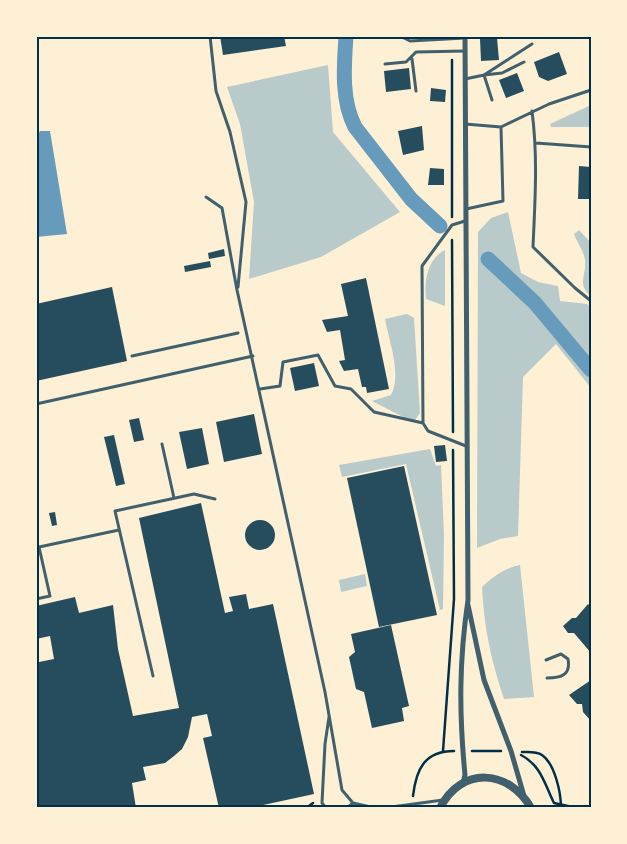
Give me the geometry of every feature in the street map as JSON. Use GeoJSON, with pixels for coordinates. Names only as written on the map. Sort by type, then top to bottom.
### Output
{"type":"FeatureCollection","features":[{"type":"Feature","properties":{"kind":"street"},"geometry":{"type":"LineString","coordinates":[[463,782],[459,721],[461,648],[468,600],[464,256],[465,37]]}},
{"type":"Feature","properties":{"kind":"street"},"geometry":{"type":"LineString","coordinates":[[468,600],[484,680],[511,751],[524,796],[531,808]]}},
{"type":"Feature","properties":{"kind":"street"},"geometry":{"type":"LineString","coordinates":[[440,808],[444,800],[463,782],[476,778],[496,779],[514,786],[524,796]]}},
{"type":"Feature","properties":{"kind":"lane"},"geometry":{"type":"LineString","coordinates":[[210,36],[216,91],[230,132],[246,202],[238,290]]}},
{"type":"Feature","properties":{"kind":"lane"},"geometry":{"type":"LineString","coordinates":[[400,36],[410,41],[465,37]]}},
{"type":"Feature","properties":{"kind":"lane"},"geometry":{"type":"LineString","coordinates":[[484,75],[532,44]]}},
{"type":"Feature","properties":{"kind":"lane"},"geometry":{"type":"LineString","coordinates":[[385,64],[406,62],[416,52],[465,51]]}},
{"type":"Feature","properties":{"kind":"lane"},"geometry":{"type":"LineString","coordinates":[[411,58],[416,91]]}},
{"type":"Feature","properties":{"kind":"lane"},"geometry":{"type":"LineString","coordinates":[[465,79],[502,73],[524,62]]}},
{"type":"Feature","properties":{"kind":"lane"},"geometry":{"type":"LineString","coordinates":[[484,75],[492,100]]}},
{"type":"Feature","properties":{"kind":"lane"},"geometry":{"type":"LineString","coordinates":[[465,124],[501,128],[532,112],[591,90]]}},
{"type":"Feature","properties":{"kind":"lane"},"geometry":{"type":"LineString","coordinates":[[532,112],[536,143],[533,247],[574,288],[591,301]]}},
{"type":"Feature","properties":{"kind":"lane"},"geometry":{"type":"LineString","coordinates":[[464,209],[503,202],[501,128]]}},
{"type":"Feature","properties":{"kind":"lane"},"geometry":{"type":"LineString","coordinates":[[536,143],[591,147]]}},
{"type":"Feature","properties":{"kind":"lane"},"geometry":{"type":"LineString","coordinates":[[206,197],[222,208],[330,714],[342,790],[353,803],[375,808]]}},
{"type":"Feature","properties":{"kind":"lane"},"geometry":{"type":"LineString","coordinates":[[465,221],[452,225],[422,266],[423,423],[428,431],[466,446]]}},
{"type":"Feature","properties":{"kind":"lane"},"geometry":{"type":"LineString","coordinates":[[132,356],[238,333]]}},
{"type":"Feature","properties":{"kind":"lane"},"geometry":{"type":"LineString","coordinates":[[260,389],[280,386],[283,362],[318,355],[335,386],[351,389],[374,412],[423,423]]}},
{"type":"Feature","properties":{"kind":"lane"},"geometry":{"type":"LineString","coordinates":[[36,404],[253,356]]}},
{"type":"Feature","properties":{"kind":"lane"},"geometry":{"type":"LineString","coordinates":[[162,444],[174,498]]}},
{"type":"Feature","properties":{"kind":"lane"},"geometry":{"type":"LineString","coordinates":[[152,676],[115,511],[194,494],[214,500]]}},
{"type":"Feature","properties":{"kind":"lane"},"geometry":{"type":"LineString","coordinates":[[36,599],[50,596],[39,547],[119,530]]}},
{"type":"Feature","properties":{"kind":"lane"},"geometry":{"type":"LineString","coordinates":[[546,660],[561,654],[568,659],[569,666],[566,674],[560,678],[547,678]]}},
{"type":"Feature","properties":{"kind":"lane"},"geometry":{"type":"LineString","coordinates":[[326,808],[322,803],[325,744],[330,714]]}},
{"type":"Feature","properties":{"kind":"lane"},"geometry":{"type":"LineString","coordinates":[[384,808],[404,807],[444,800]]}},
{"type":"Feature","properties":{"kind":"lane"},"geometry":{"type":"LineString","coordinates":[[346,808],[353,803]]}},
{"type":"Feature","properties":{"kind":"path"},"geometry":{"type":"LineString","coordinates":[[443,751],[454,599],[452,51]]}},
{"type":"Feature","properties":{"kind":"path"},"geometry":{"type":"LineString","coordinates":[[413,796],[418,768],[425,761],[443,751],[540,753],[546,759],[560,792],[561,807]]}},
{"type":"Feature","properties":{"kind":"path"},"geometry":{"type":"LineString","coordinates":[[511,751],[524,756],[535,765],[545,780],[554,803],[561,807],[577,808]]}},
{"type":"Feature","properties":{"kind":"shaded area"},"geometry":{"type":"Polygon","coordinates":[[[328,65],[333,132],[400,212],[321,257],[249,279],[254,202],[240,124],[227,87],[328,65]]]}},
{"type":"Feature","properties":{"kind":"shaded area"},"geometry":{"type":"Polygon","coordinates":[[[591,105],[591,127],[551,127],[550,124],[591,105]]]}},
{"type":"Feature","properties":{"kind":"shaded area"},"geometry":{"type":"Polygon","coordinates":[[[508,212],[521,273],[538,282],[558,286],[560,301],[587,304],[591,308],[591,388],[556,344],[523,377],[518,536],[500,539],[477,548],[478,232],[491,218],[508,212]]]}},
{"type":"Feature","properties":{"kind":"shaded area"},"geometry":{"type":"Polygon","coordinates":[[[579,230],[591,243],[591,296],[584,288],[585,260],[574,234],[579,230]]]}},
{"type":"Feature","properties":{"kind":"shaded area"},"geometry":{"type":"Polygon","coordinates":[[[445,250],[445,306],[426,299],[426,278],[434,259],[445,250]]]}},
{"type":"Feature","properties":{"kind":"shaded area"},"geometry":{"type":"Polygon","coordinates":[[[407,314],[414,318],[420,413],[415,420],[405,418],[372,401],[391,395],[394,387],[395,368],[385,319],[407,314]]]}},
{"type":"Feature","properties":{"kind":"shaded area"},"geometry":{"type":"Polygon","coordinates":[[[430,449],[436,466],[441,465],[444,535],[443,609],[440,610],[406,464],[342,477],[339,465],[430,449]]]}},
{"type":"Feature","properties":{"kind":"shaded area"},"geometry":{"type":"Polygon","coordinates":[[[520,565],[534,697],[504,699],[489,644],[484,616],[482,587],[499,573],[520,565]]]}},
{"type":"Feature","properties":{"kind":"shaded area"},"geometry":{"type":"Polygon","coordinates":[[[365,574],[367,586],[341,592],[339,580],[365,574]]]}},
{"type":"Feature","properties":{"kind":"water"},"geometry":{"type":"Polygon","coordinates":[[[40,131],[50,131],[67,234],[36,237],[36,138],[40,131]]]}},
{"type":"Feature","properties":{"kind":"building"},"geometry":{"type":"Polygon","coordinates":[[[220,36],[284,36],[286,46],[223,55],[220,36]]]}},
{"type":"Feature","properties":{"kind":"building"},"geometry":{"type":"Polygon","coordinates":[[[497,38],[499,60],[481,61],[480,39],[497,38]]]}},
{"type":"Feature","properties":{"kind":"building"},"geometry":{"type":"Polygon","coordinates":[[[559,52],[567,74],[548,81],[539,77],[534,62],[559,52]]]}},
{"type":"Feature","properties":{"kind":"building"},"geometry":{"type":"Polygon","coordinates":[[[409,68],[411,89],[386,92],[384,71],[409,68]]]}},
{"type":"Feature","properties":{"kind":"building"},"geometry":{"type":"Polygon","coordinates":[[[517,73],[524,91],[506,98],[499,80],[517,73]]]}},
{"type":"Feature","properties":{"kind":"building"},"geometry":{"type":"Polygon","coordinates":[[[431,88],[446,90],[445,102],[430,101],[431,88]]]}},
{"type":"Feature","properties":{"kind":"building"},"geometry":{"type":"Polygon","coordinates":[[[422,126],[424,150],[403,155],[398,131],[422,126]]]}},
{"type":"Feature","properties":{"kind":"building"},"geometry":{"type":"Polygon","coordinates":[[[579,166],[591,167],[591,199],[578,199],[579,166]]]}},
{"type":"Feature","properties":{"kind":"building"},"geometry":{"type":"Polygon","coordinates":[[[430,168],[444,169],[444,185],[428,185],[430,168]]]}},
{"type":"Feature","properties":{"kind":"building"},"geometry":{"type":"Polygon","coordinates":[[[224,249],[225,256],[209,259],[208,253],[224,249]]]}},
{"type":"Feature","properties":{"kind":"building"},"geometry":{"type":"Polygon","coordinates":[[[210,261],[211,267],[185,272],[184,266],[210,261]]]}},
{"type":"Feature","properties":{"kind":"building"},"geometry":{"type":"Polygon","coordinates":[[[366,278],[389,389],[367,393],[366,387],[362,387],[358,369],[344,371],[339,361],[345,360],[340,330],[327,332],[322,320],[348,316],[341,284],[366,278]]]}},
{"type":"Feature","properties":{"kind":"building"},"geometry":{"type":"Polygon","coordinates":[[[112,287],[127,361],[36,381],[36,304],[112,287]]]}},
{"type":"Feature","properties":{"kind":"building"},"geometry":{"type":"Polygon","coordinates":[[[314,363],[319,386],[295,391],[290,368],[314,363]]]}},
{"type":"Feature","properties":{"kind":"building"},"geometry":{"type":"Polygon","coordinates":[[[254,414],[262,454],[224,462],[216,422],[254,414]]]}},
{"type":"Feature","properties":{"kind":"building"},"geometry":{"type":"Polygon","coordinates":[[[139,418],[144,440],[134,442],[129,420],[139,418]]]}},
{"type":"Feature","properties":{"kind":"building"},"geometry":{"type":"Polygon","coordinates":[[[202,428],[209,464],[187,469],[179,432],[202,428]]]}},
{"type":"Feature","properties":{"kind":"building"},"geometry":{"type":"Polygon","coordinates":[[[114,435],[125,484],[116,486],[104,437],[114,435]]]}},
{"type":"Feature","properties":{"kind":"building"},"geometry":{"type":"Polygon","coordinates":[[[445,445],[447,461],[436,462],[434,446],[445,445]]]}},
{"type":"Feature","properties":{"kind":"building"},"geometry":{"type":"Polygon","coordinates":[[[404,466],[437,615],[379,627],[347,478],[404,466]]]}},
{"type":"Feature","properties":{"kind":"building"},"geometry":{"type":"Polygon","coordinates":[[[201,503],[225,613],[233,611],[229,597],[246,594],[249,609],[273,604],[314,794],[249,808],[219,808],[203,738],[212,736],[207,714],[192,717],[188,737],[182,749],[174,756],[165,763],[143,767],[146,780],[132,783],[136,808],[36,808],[36,651],[39,662],[54,659],[50,636],[36,639],[36,606],[75,597],[79,613],[113,605],[118,649],[133,716],[179,708],[139,518],[201,503]]]}},
{"type":"Feature","properties":{"kind":"building"},"geometry":{"type":"Polygon","coordinates":[[[55,512],[57,525],[52,526],[49,513],[55,512]]]}},
{"type":"Feature","properties":{"kind":"building"},"geometry":{"type":"Polygon","coordinates":[[[260,520],[270,525],[275,535],[270,545],[260,550],[250,545],[245,535],[250,525],[260,520]]]}},
{"type":"Feature","properties":{"kind":"building"},"geometry":{"type":"Polygon","coordinates":[[[588,604],[591,607],[591,653],[574,633],[568,633],[563,626],[572,618],[576,618],[588,604]]]}},
{"type":"Feature","properties":{"kind":"building"},"geometry":{"type":"Polygon","coordinates":[[[391,625],[409,706],[402,708],[404,721],[372,728],[364,692],[356,689],[349,657],[355,652],[351,634],[391,625]]]}},
{"type":"Feature","properties":{"kind":"building"},"geometry":{"type":"Polygon","coordinates":[[[591,680],[591,721],[583,712],[582,704],[577,704],[569,695],[591,680]]]}},
{"type":"Feature","properties":{"kind":"waterway"},"geometry":{"type":"LineString","coordinates":[[346,36],[345,94],[347,106],[355,127],[411,199],[440,226]]}},
{"type":"Feature","properties":{"kind":"waterway"},"geometry":{"type":"LineString","coordinates":[[488,259],[535,303],[591,370]]}}]}
